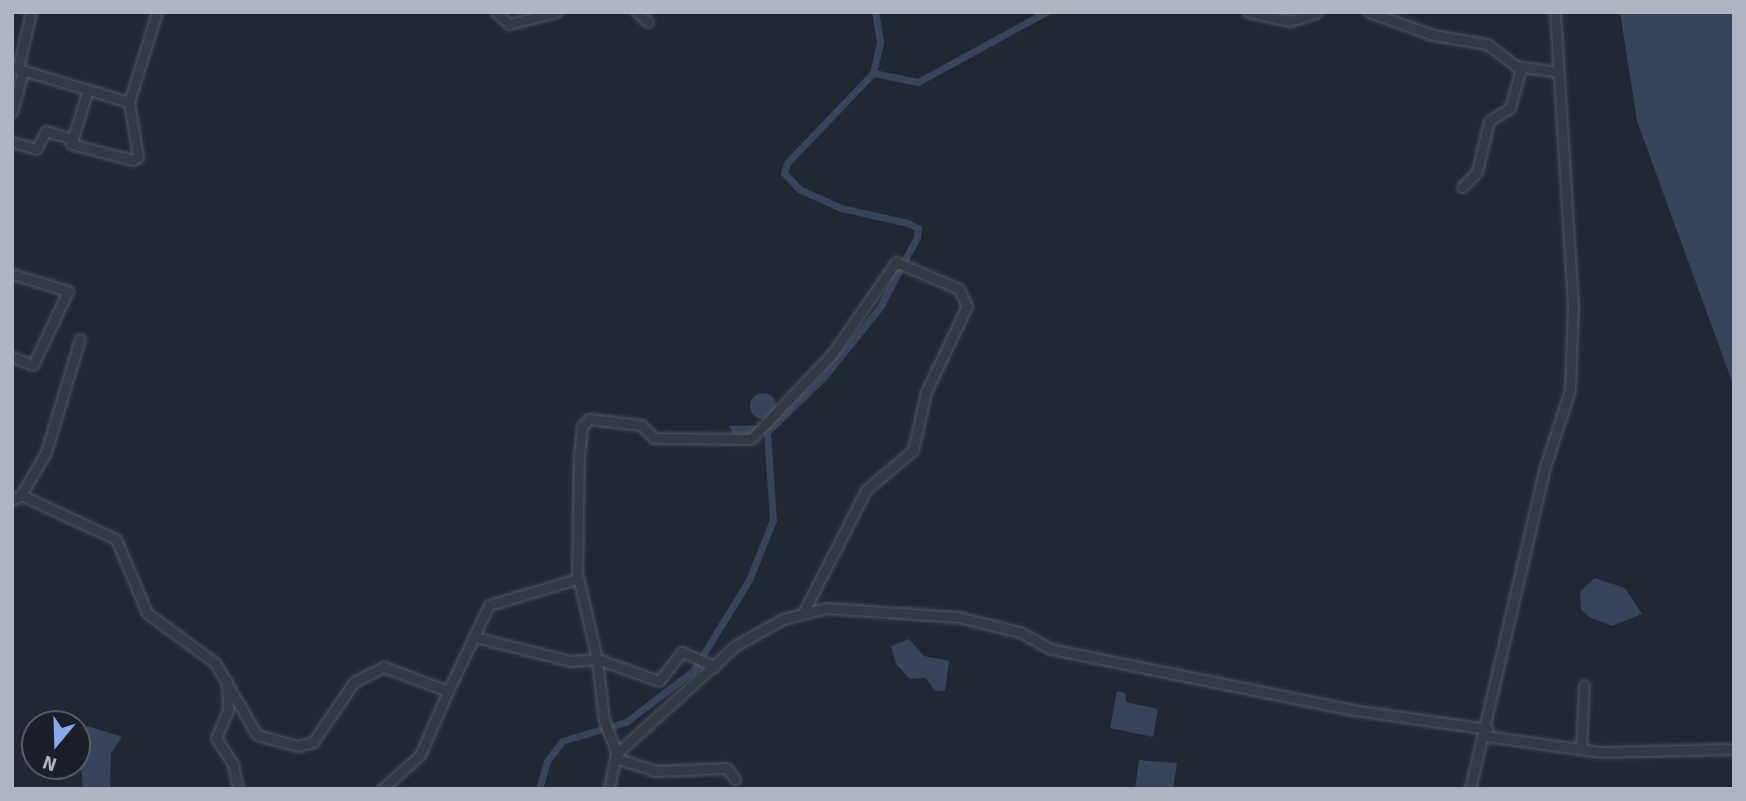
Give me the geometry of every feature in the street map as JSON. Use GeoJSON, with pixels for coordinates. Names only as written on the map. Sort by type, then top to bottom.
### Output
{"type":"FeatureCollection","features":[{"type":"Feature","properties":{"kind":"street"},"geometry":{"type":"LineString","coordinates":[[12,112],[18,69],[31,12]]}},
{"type":"Feature","properties":{"kind":"street"},"geometry":{"type":"LineString","coordinates":[[12,142],[36,149],[46,131],[73,139],[82,148],[136,160],[130,102],[157,12]]}},
{"type":"Feature","properties":{"kind":"street"},"geometry":{"type":"LineString","coordinates":[[496,12],[509,24],[556,12]]}},
{"type":"Feature","properties":{"kind":"street"},"geometry":{"type":"LineString","coordinates":[[637,12],[648,22]]}},
{"type":"Feature","properties":{"kind":"street"},"geometry":{"type":"LineString","coordinates":[[1248,12],[1290,21],[1317,12]]}},
{"type":"Feature","properties":{"kind":"street"},"geometry":{"type":"LineString","coordinates":[[1369,12],[1433,35],[1488,44],[1521,68],[1558,72]]}},
{"type":"Feature","properties":{"kind":"street"},"geometry":{"type":"LineString","coordinates":[[1470,789],[1487,732],[1544,470],[1570,390],[1573,306],[1555,12]]}},
{"type":"Feature","properties":{"kind":"street"},"geometry":{"type":"LineString","coordinates":[[1462,187],[1477,172],[1489,121],[1510,108],[1521,68]]}},
{"type":"Feature","properties":{"kind":"street"},"geometry":{"type":"LineString","coordinates":[[18,69],[87,93],[130,102]]}},
{"type":"Feature","properties":{"kind":"street"},"geometry":{"type":"LineString","coordinates":[[73,139],[87,93]]}},
{"type":"Feature","properties":{"kind":"street"},"geometry":{"type":"LineString","coordinates":[[609,789],[616,754],[604,720],[597,659],[578,577],[579,456],[582,426],[589,419],[641,425],[654,438],[751,439],[832,354],[896,261],[959,289],[967,306],[926,392],[913,450],[866,490],[804,611]]}},
{"type":"Feature","properties":{"kind":"street"},"geometry":{"type":"LineString","coordinates":[[12,274],[68,291],[33,365],[12,357]]}},
{"type":"Feature","properties":{"kind":"street"},"geometry":{"type":"LineString","coordinates":[[12,500],[22,495],[46,452],[80,339]]}},
{"type":"Feature","properties":{"kind":"street"},"geometry":{"type":"LineString","coordinates":[[22,495],[116,539],[153,621],[215,663],[257,735],[298,746],[313,742],[366,674],[384,667],[448,691]]}},
{"type":"Feature","properties":{"kind":"street"},"geometry":{"type":"LineString","coordinates":[[382,789],[420,755],[489,605],[578,577]]}},
{"type":"Feature","properties":{"kind":"street"},"geometry":{"type":"LineString","coordinates":[[616,754],[715,667],[763,629],[804,611],[852,607],[958,617],[1020,632],[1051,649],[1353,710],[1581,749],[1734,749]]}},
{"type":"Feature","properties":{"kind":"street"},"geometry":{"type":"LineString","coordinates":[[474,637],[570,661],[597,659],[659,681],[682,652],[715,667]]}},
{"type":"Feature","properties":{"kind":"street"},"geometry":{"type":"LineString","coordinates":[[227,680],[228,710],[216,738],[233,765],[238,789]]}},
{"type":"Feature","properties":{"kind":"street"},"geometry":{"type":"LineString","coordinates":[[1581,749],[1584,685]]}},
{"type":"Feature","properties":{"kind":"street"},"geometry":{"type":"LineString","coordinates":[[616,754],[655,771],[727,768],[735,779]]}},
{"type":"Feature","properties":{"kind":"water"},"geometry":{"type":"Polygon","coordinates":[[[1620,12],[1734,12],[1734,387],[1637,121],[1620,12]]]}},
{"type":"Feature","properties":{"kind":"water"},"geometry":{"type":"Polygon","coordinates":[[[763,393],[772,397],[776,406],[772,415],[763,419],[754,415],[750,406],[754,397],[763,393]]]}},
{"type":"Feature","properties":{"kind":"water"},"geometry":{"type":"Polygon","coordinates":[[[761,425],[756,435],[734,435],[729,426],[761,425]]]}},
{"type":"Feature","properties":{"kind":"water"},"geometry":{"type":"Polygon","coordinates":[[[1595,578],[1625,588],[1642,614],[1612,626],[1589,617],[1581,609],[1580,591],[1595,578]]]}},
{"type":"Feature","properties":{"kind":"water"},"geometry":{"type":"Polygon","coordinates":[[[909,639],[924,656],[949,661],[945,691],[935,691],[926,678],[910,679],[896,664],[891,646],[909,639]]]}},
{"type":"Feature","properties":{"kind":"water"},"geometry":{"type":"Polygon","coordinates":[[[1117,691],[1125,693],[1126,702],[1158,709],[1153,737],[1110,728],[1117,691]]]}},
{"type":"Feature","properties":{"kind":"water"},"geometry":{"type":"Polygon","coordinates":[[[91,727],[122,737],[111,753],[110,789],[83,789],[82,780],[91,780],[91,727]]]}},
{"type":"Feature","properties":{"kind":"water"},"geometry":{"type":"Polygon","coordinates":[[[1139,760],[1177,763],[1173,789],[1135,789],[1139,760]]]}},
{"type":"Feature","properties":{"kind":"waterway"},"geometry":{"type":"LineString","coordinates":[[873,73],[880,42],[875,12]]}},
{"type":"Feature","properties":{"kind":"waterway"},"geometry":{"type":"LineString","coordinates":[[539,789],[547,761],[562,741],[626,722],[693,671],[749,580],[773,520],[767,432],[823,378],[880,307],[917,237],[918,228],[908,223],[841,208],[799,189],[784,173],[787,163],[873,73],[918,82],[1046,12]]}}]}
